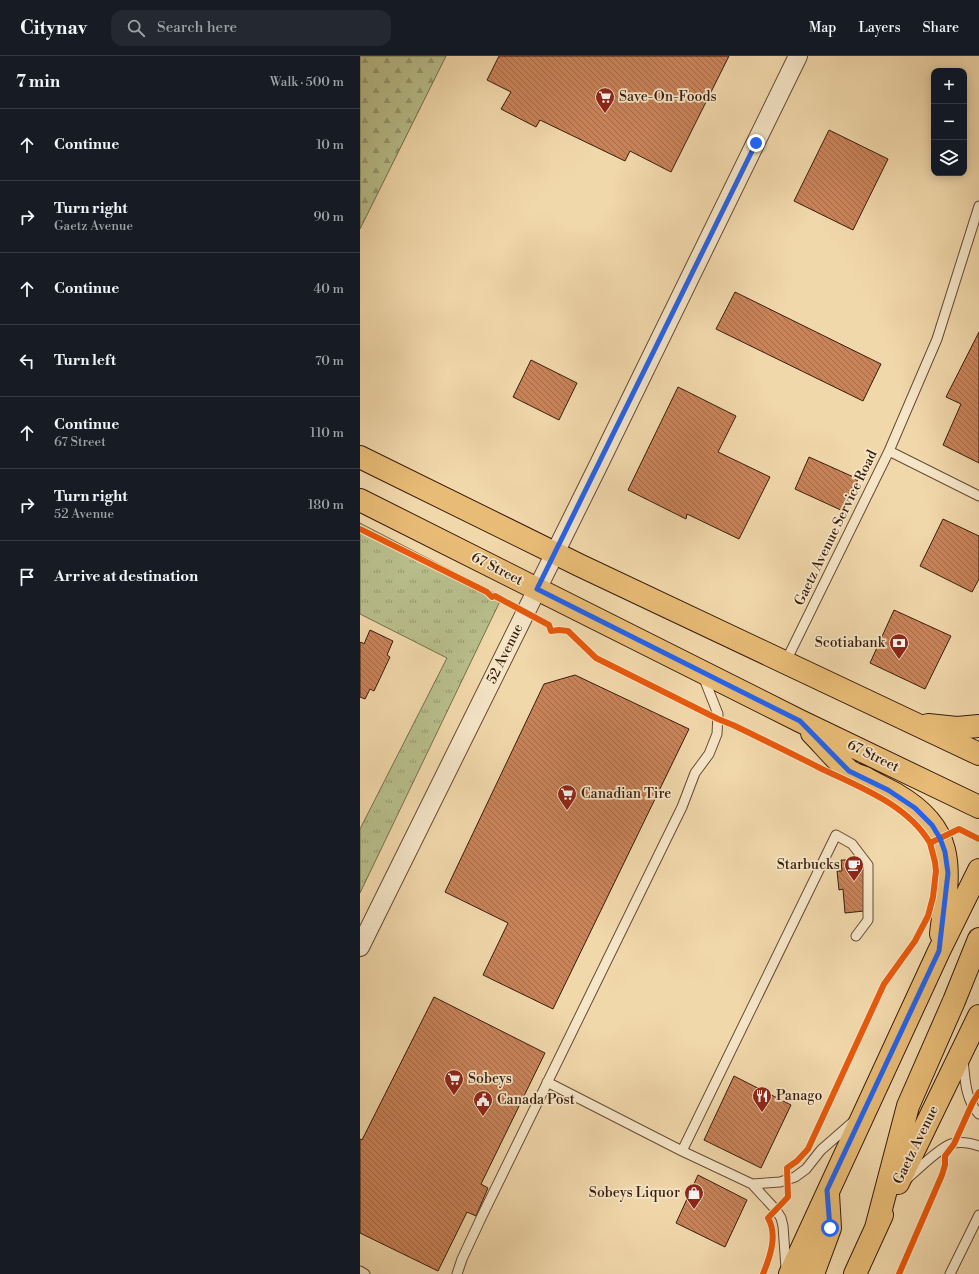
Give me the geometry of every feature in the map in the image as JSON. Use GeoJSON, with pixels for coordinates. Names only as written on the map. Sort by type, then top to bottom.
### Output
{"type":"FeatureCollection","features":[{"type":"Feature","properties":{"kind":"main road"},"geometry":{"type":"LineString","coordinates":[[360,457],[555,553],[979,754]]}},
{"type":"Feature","properties":{"kind":"main road","name":"67 Street"},"geometry":{"type":"LineString","coordinates":[[360,500],[800,721],[979,807]]}},
{"type":"Feature","properties":{"kind":"main road"},"geometry":{"type":"LineString","coordinates":[[800,721],[849,771],[888,790],[915,808],[932,825],[940,838],[945,852],[948,873],[939,951]]}},
{"type":"Feature","properties":{"kind":"main road"},"geometry":{"type":"LineString","coordinates":[[914,724],[956,728],[979,726]]}},
{"type":"Feature","properties":{"kind":"main road"},"geometry":{"type":"LineString","coordinates":[[788,1274],[939,951],[979,870]]}},
{"type":"Feature","properties":{"kind":"main road"},"geometry":{"type":"LineString","coordinates":[[876,1228],[908,1106],[954,1001],[979,939]]}},
{"type":"Feature","properties":{"kind":"main road","name":"Gaetz Avenue"},"geometry":{"type":"LineString","coordinates":[[855,1274],[979,1016]]}},
{"type":"Feature","properties":{"kind":"main road"},"geometry":{"type":"LineString","coordinates":[[813,1274],[830,1228],[827,1190]]}},
{"type":"Feature","properties":{"kind":"street","name":"52 Avenue"},"geometry":{"type":"LineString","coordinates":[[360,948],[798,56]]}},
{"type":"Feature","properties":{"kind":"lane"},"geometry":{"type":"LineString","coordinates":[[889,451],[937,339],[979,206]]}},
{"type":"Feature","properties":{"kind":"lane","name":"Gaetz Avenue Service Road"},"geometry":{"type":"LineString","coordinates":[[785,663],[889,451],[979,496]]}},
{"type":"Feature","properties":{"kind":"lane"},"geometry":{"type":"LineString","coordinates":[[457,1274],[478,1223],[682,807],[695,773],[709,754],[717,734],[718,714],[701,671]]}},
{"type":"Feature","properties":{"kind":"lane"},"geometry":{"type":"LineString","coordinates":[[682,1151],[836,835],[852,844],[868,865],[868,920],[856,936]]}},
{"type":"Feature","properties":{"kind":"lane"},"geometry":{"type":"LineString","coordinates":[[970,1036],[967,1092],[972,1104],[979,1114]]}},
{"type":"Feature","properties":{"kind":"lane"},"geometry":{"type":"LineString","coordinates":[[547,1082],[682,1151],[752,1184],[776,1210],[781,1218],[785,1238],[788,1274]]}},
{"type":"Feature","properties":{"kind":"lane"},"geometry":{"type":"LineString","coordinates":[[752,1184],[780,1182],[795,1177],[806,1169],[820,1150],[864,1113]]}},
{"type":"Feature","properties":{"kind":"lane"},"geometry":{"type":"LineString","coordinates":[[895,1189],[951,1144],[969,1143],[979,1146]]}},
{"type":"Feature","properties":{"kind":"lane"},"geometry":{"type":"LineString","coordinates":[[950,1274],[979,1215]]}},
{"type":"Feature","properties":{"kind":"lane"},"geometry":{"type":"LineString","coordinates":[[360,1272],[365,1274]]}},
{"type":"Feature","properties":{"kind":"green space"},"geometry":{"type":"Polygon","coordinates":[[[360,56],[446,56],[360,229],[360,56]]]}},
{"type":"Feature","properties":{"kind":"green space"},"geometry":{"type":"Polygon","coordinates":[[[360,523],[502,597],[360,893],[360,829],[447,658],[360,614],[360,523]]]}},
{"type":"Feature","properties":{"kind":"building","name":"Save-On-Foods"},"geometry":{"type":"Polygon","coordinates":[[[499,56],[729,56],[671,172],[630,151],[625,161],[540,120],[536,127],[501,109],[511,92],[487,80],[499,56]]]}},
{"type":"Feature","properties":{"kind":"building"},"geometry":{"type":"Polygon","coordinates":[[[829,130],[888,159],[853,230],[794,201],[829,130]]]}},
{"type":"Feature","properties":{"kind":"building"},"geometry":{"type":"Polygon","coordinates":[[[735,292],[881,364],[863,401],[716,329],[735,292]]]}},
{"type":"Feature","properties":{"kind":"building"},"geometry":{"type":"Polygon","coordinates":[[[979,332],[979,463],[943,445],[961,404],[946,397],[979,332]]]}},
{"type":"Feature","properties":{"kind":"building"},"geometry":{"type":"Polygon","coordinates":[[[531,360],[577,383],[559,420],[513,397],[531,360]]]}},
{"type":"Feature","properties":{"kind":"building"},"geometry":{"type":"Polygon","coordinates":[[[678,387],[736,416],[718,452],[770,477],[739,539],[687,514],[686,519],[628,490],[678,387]]]}},
{"type":"Feature","properties":{"kind":"building"},"geometry":{"type":"Polygon","coordinates":[[[809,457],[858,479],[843,511],[795,489],[809,457]]]}},
{"type":"Feature","properties":{"kind":"building"},"geometry":{"type":"Polygon","coordinates":[[[943,519],[979,536],[979,579],[972,592],[920,566],[943,519]]]}},
{"type":"Feature","properties":{"kind":"building"},"geometry":{"type":"Polygon","coordinates":[[[894,610],[951,636],[925,689],[870,663],[894,610]]]}},
{"type":"Feature","properties":{"kind":"building"},"geometry":{"type":"Polygon","coordinates":[[[370,630],[393,641],[387,655],[390,657],[374,691],[370,689],[365,699],[360,697],[360,643],[361,642],[364,644],[370,630]]]}},
{"type":"Feature","properties":{"kind":"building","name":"Canadian Tire"},"geometry":{"type":"Polygon","coordinates":[[[575,675],[689,729],[553,1009],[483,975],[508,923],[445,892],[544,684],[575,675]]]}},
{"type":"Feature","properties":{"kind":"building"},"geometry":{"type":"Polygon","coordinates":[[[841,860],[860,860],[860,867],[864,867],[864,911],[845,913],[843,889],[839,890],[837,871],[842,871],[841,860]]]}},
{"type":"Feature","properties":{"kind":"building","name":"Sobeys"},"geometry":{"type":"Polygon","coordinates":[[[434,997],[545,1053],[481,1184],[488,1188],[476,1216],[467,1212],[438,1271],[360,1233],[360,1139],[362,1140],[434,997]]]}},
{"type":"Feature","properties":{"kind":"building"},"geometry":{"type":"Polygon","coordinates":[[[734,1076],[791,1105],[761,1168],[704,1140],[734,1076]]]}},
{"type":"Feature","properties":{"kind":"building"},"geometry":{"type":"Polygon","coordinates":[[[698,1175],[747,1200],[725,1247],[676,1223],[698,1175]]]}},
{"type":"Feature","properties":{"kind":"cycle path"},"geometry":{"type":"LineString","coordinates":[[360,529],[487,592],[492,597],[495,596],[549,625],[551,631],[568,631],[596,658],[881,798],[909,818],[920,829],[930,843],[959,829],[979,839]]}},
{"type":"Feature","properties":{"kind":"cycle path"},"geometry":{"type":"LineString","coordinates":[[763,1274],[773,1239],[771,1225],[768,1218],[788,1197],[787,1168],[797,1161],[808,1149],[884,984],[915,941],[928,916],[933,897],[936,871],[930,843]]}},
{"type":"Feature","properties":{"kind":"cycle path"},"geometry":{"type":"LineString","coordinates":[[899,1274],[942,1175],[945,1165],[945,1156],[954,1144],[979,1092]]}},
{"type":"Feature","properties":{"kind":"place","name":"Save-On-Foods"},"geometry":{"type":"Point","coordinates":[605,114]}},
{"type":"Feature","properties":{"kind":"place","name":"Scotiabank"},"geometry":{"type":"Point","coordinates":[899,660]}},
{"type":"Feature","properties":{"kind":"place","name":"Canadian Tire"},"geometry":{"type":"Point","coordinates":[567,811]}},
{"type":"Feature","properties":{"kind":"place","name":"Starbucks"},"geometry":{"type":"Point","coordinates":[854,882]}},
{"type":"Feature","properties":{"kind":"place","name":"Sobeys"},"geometry":{"type":"Point","coordinates":[454,1096]}},
{"type":"Feature","properties":{"kind":"place","name":"Panago"},"geometry":{"type":"Point","coordinates":[762,1113]}},
{"type":"Feature","properties":{"kind":"place","name":"Canada Post"},"geometry":{"type":"Point","coordinates":[483,1117]}},
{"type":"Feature","properties":{"kind":"place","name":"Sobeys Liquor"},"geometry":{"type":"Point","coordinates":[694,1210]}},
{"type":"Feature","properties":{"kind":"route"},"geometry":{"type":"LineString","coordinates":[[756,143],[537,589],[800,721],[849,771],[888,790],[915,808],[932,825],[940,838],[945,852],[948,873],[939,951],[827,1190],[830,1228]]}}]}
